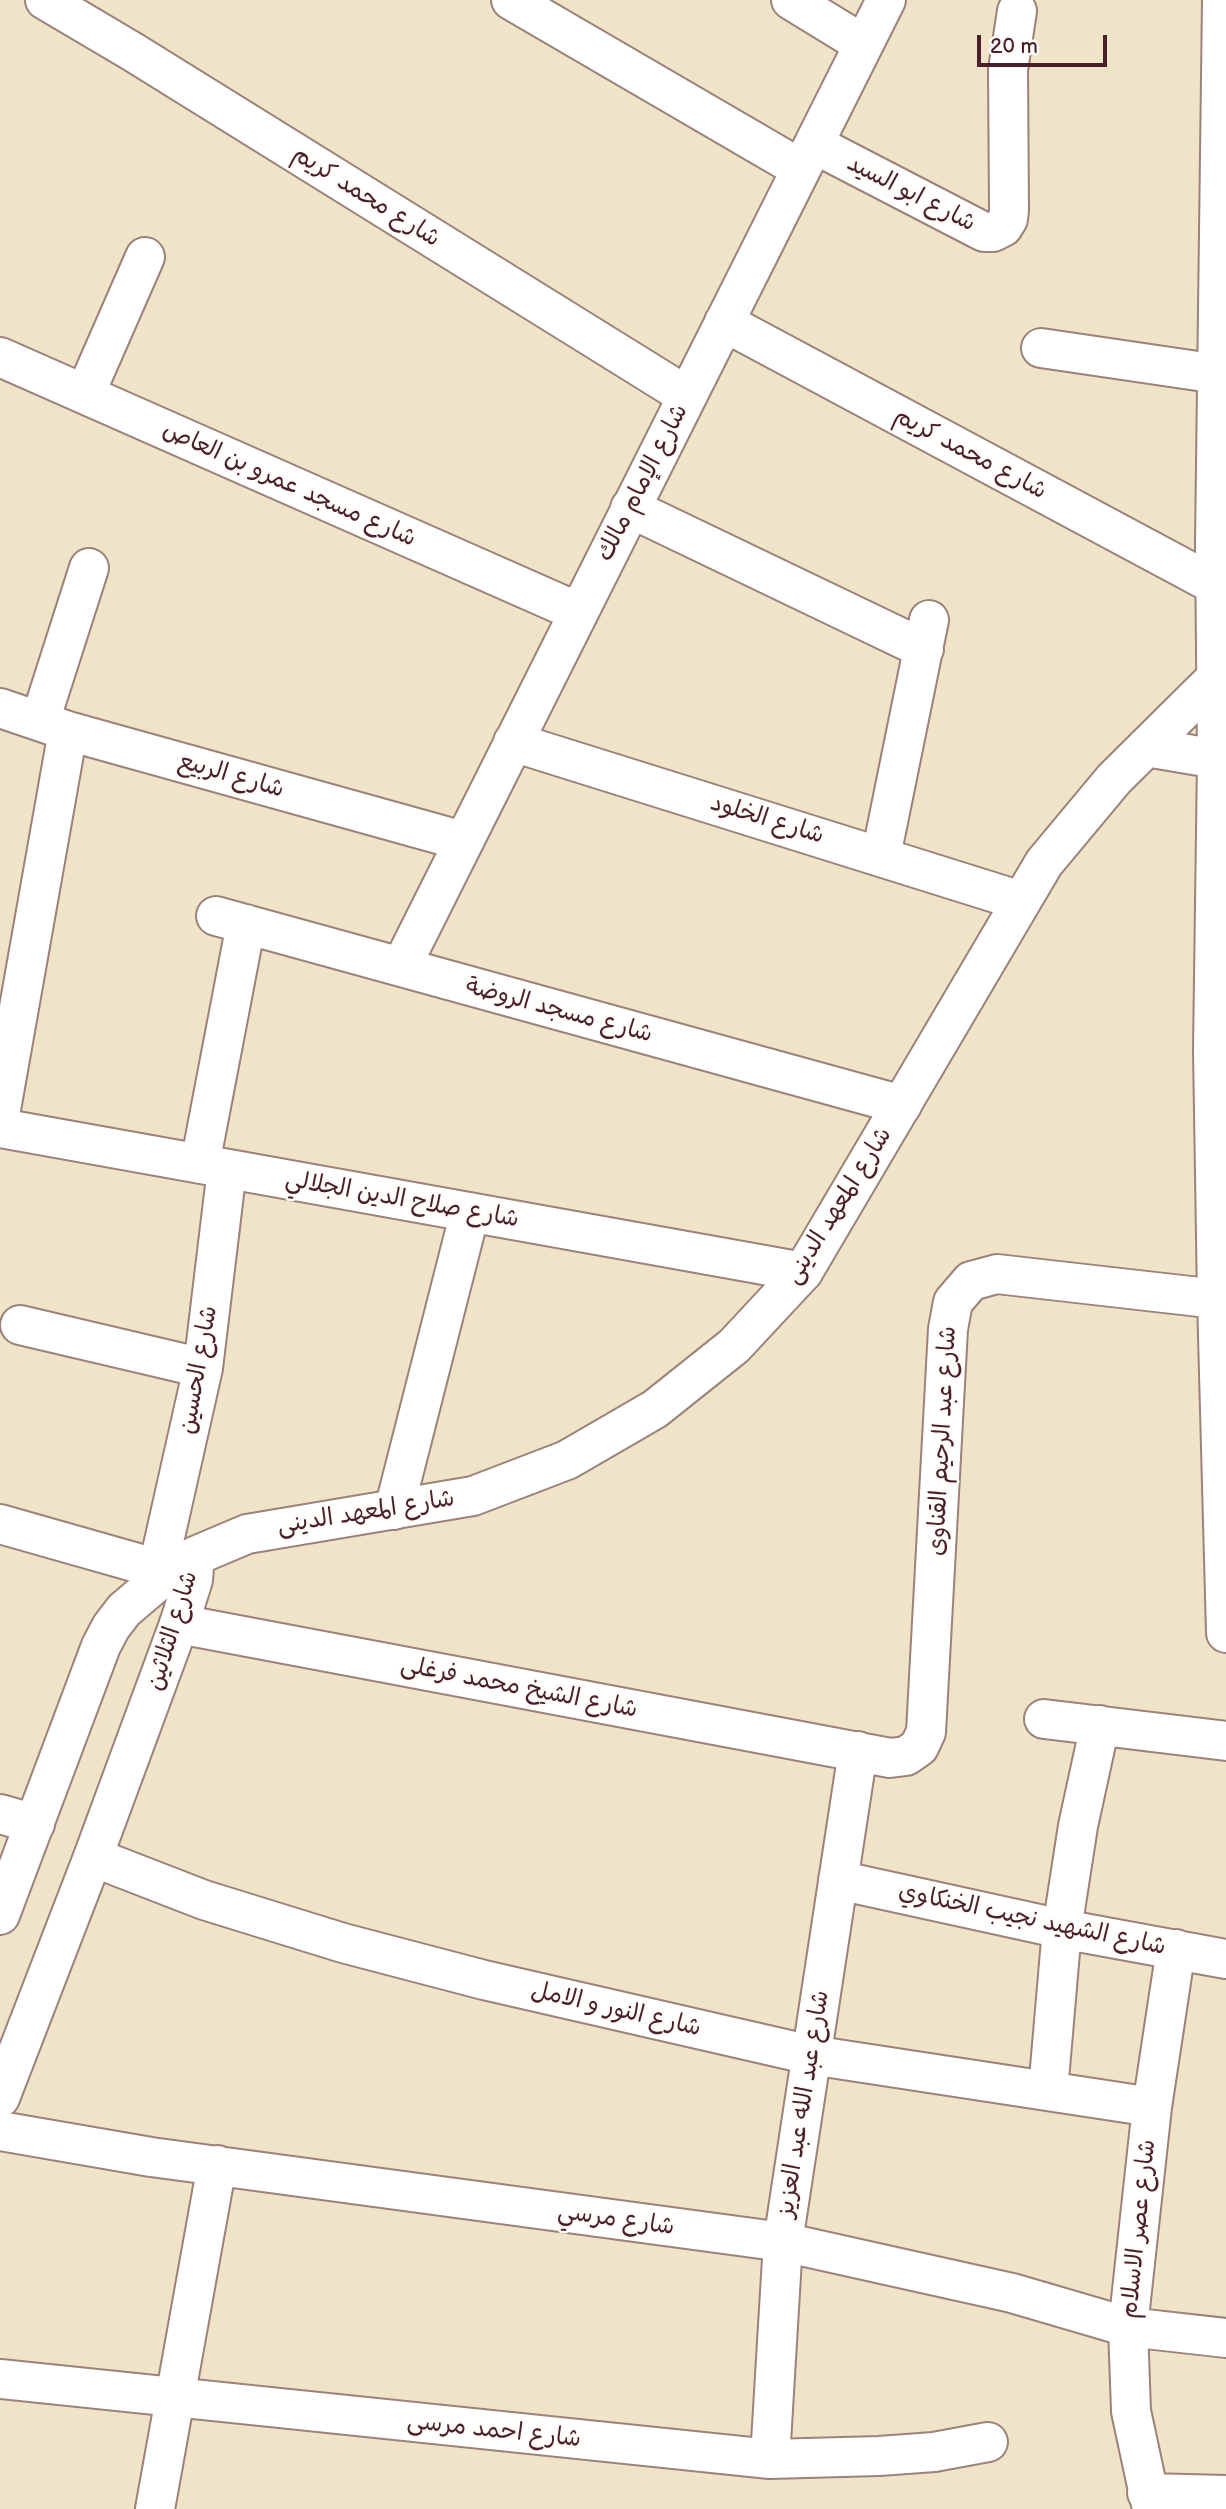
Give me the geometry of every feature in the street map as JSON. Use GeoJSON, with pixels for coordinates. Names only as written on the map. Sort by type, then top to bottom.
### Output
{"type":"FeatureCollection","features":[{"type":"Feature","properties":{"kind":"street","name":"شارع محمد كريم"},"geometry":{"type":"LineString","coordinates":[[44,0],[133,52],[687,396]]}},
{"type":"Feature","properties":{"kind":"street"},"geometry":{"type":"LineString","coordinates":[[511,0],[807,157]]}},
{"type":"Feature","properties":{"kind":"street"},"geometry":{"type":"LineString","coordinates":[[791,0],[863,44]]}},
{"type":"Feature","properties":{"kind":"street","name":"شارع الإمام مالك"},"geometry":{"type":"LineString","coordinates":[[401,967],[886,0]]}},
{"type":"Feature","properties":{"kind":"street"},"geometry":{"type":"LineString","coordinates":[[1222,0],[1223,173],[1215,585],[1221,675],[1217,1299],[1226,1633]]}},
{"type":"Feature","properties":{"kind":"street","name":"شارع ابو السيد"},"geometry":{"type":"LineString","coordinates":[[807,157],[984,232],[993,232],[1003,227],[1008,219],[1009,209],[1008,70],[1017,11]]}},
{"type":"Feature","properties":{"kind":"street"},"geometry":{"type":"LineString","coordinates":[[85,394],[145,257]]}},
{"type":"Feature","properties":{"kind":"street","name":"شارع محمد كريم"},"geometry":{"type":"LineString","coordinates":[[724,323],[1215,585]]}},
{"type":"Feature","properties":{"kind":"street"},"geometry":{"type":"LineString","coordinates":[[1041,348],[1218,374]]}},
{"type":"Feature","properties":{"kind":"street","name":"شارع مسجد عمرو بن العاص"},"geometry":{"type":"LineString","coordinates":[[0,357],[578,612]]}},
{"type":"Feature","properties":{"kind":"street"},"geometry":{"type":"LineString","coordinates":[[630,508],[927,634],[881,856]]}},
{"type":"Feature","properties":{"kind":"street"},"geometry":{"type":"LineString","coordinates":[[0,1115],[9,1019],[54,726],[89,568]]}},
{"type":"Feature","properties":{"kind":"street","name":"شارع المعهد الدينى"},"geometry":{"type":"LineString","coordinates":[[179,1569],[247,1534],[473,1496],[567,1460],[644,1416],[734,1346],[803,1272],[1044,863],[1077,821],[1146,747],[1221,675]]}},
{"type":"Feature","properties":{"kind":"street","name":"شارع الربيع"},"geometry":{"type":"LineString","coordinates":[[0,708],[54,726],[463,841]]}},
{"type":"Feature","properties":{"kind":"street","name":"شارع الخلود"},"geometry":{"type":"LineString","coordinates":[[513,741],[1021,901]]}},
{"type":"Feature","properties":{"kind":"street"},"geometry":{"type":"LineString","coordinates":[[1146,747],[1221,758]]}},
{"type":"Feature","properties":{"kind":"street","name":"شارع مسجد الروضة"},"geometry":{"type":"LineString","coordinates":[[231,920],[902,1105]]}},
{"type":"Feature","properties":{"kind":"street","name":"شارع الحسين"},"geometry":{"type":"LineString","coordinates":[[179,1569],[203,1368],[231,920]]}},
{"type":"Feature","properties":{"kind":"street","name":"شارع صلاح الدين الجلالي"},"geometry":{"type":"LineString","coordinates":[[0,1128],[803,1272]]}},
{"type":"Feature","properties":{"kind":"street"},"geometry":{"type":"LineString","coordinates":[[394,1510],[470,1212]]}},
{"type":"Feature","properties":{"kind":"street","name":"شارع عبد الرحيم القناوى"},"geometry":{"type":"LineString","coordinates":[[858,1751],[890,1758],[906,1756],[919,1747],[926,1732],[947,1329],[953,1302],[971,1281],[997,1274],[1217,1299]]}},
{"type":"Feature","properties":{"kind":"street"},"geometry":{"type":"LineString","coordinates":[[20,1325],[203,1368]]}},
{"type":"Feature","properties":{"kind":"street"},"geometry":{"type":"LineString","coordinates":[[0,1524],[179,1569]]}},
{"type":"Feature","properties":{"kind":"street","name":"شارع الثلاثين"},"geometry":{"type":"LineString","coordinates":[[0,2098],[179,1624],[179,1569]]}},
{"type":"Feature","properties":{"kind":"street","name":"شارع الثلاثين"},"geometry":{"type":"LineString","coordinates":[[0,1915],[17,1819],[101,1646],[124,1610],[179,1569]]}},
{"type":"Feature","properties":{"kind":"street","name":"شارع الشيخ محمد فرغلى"},"geometry":{"type":"LineString","coordinates":[[179,1624],[858,1751]]}},
{"type":"Feature","properties":{"kind":"street"},"geometry":{"type":"LineString","coordinates":[[1044,1719],[1226,1741]]}},
{"type":"Feature","properties":{"kind":"street"},"geometry":{"type":"LineString","coordinates":[[1048,2091],[1062,1928],[1079,1826],[1100,1726]]}},
{"type":"Feature","properties":{"kind":"street","name":"شارع عبد الله عبد العزيز"},"geometry":{"type":"LineString","coordinates":[[770,2459],[783,2242],[858,1751]]}},
{"type":"Feature","properties":{"kind":"street","name":"شارع النور و الامل"},"geometry":{"type":"LineString","coordinates":[[93,1857],[204,1900],[343,1943],[484,1980],[811,2055],[1152,2108]]}},
{"type":"Feature","properties":{"kind":"street","name":"شارع الشهيد نجيب الخنكاوي"},"geometry":{"type":"LineString","coordinates":[[838,1880],[1062,1928],[1226,1959]]}},
{"type":"Feature","properties":{"kind":"street","name":"شارع عصر الاسلام"},"geometry":{"type":"LineString","coordinates":[[1149,2501],[1131,2411],[1128,2327],[1152,2108],[1176,1949]]}},
{"type":"Feature","properties":{"kind":"street","name":"شارع مرسي"},"geometry":{"type":"LineString","coordinates":[[0,2131],[87,2147],[783,2242],[1012,2293],[1128,2327],[1226,2338]]}},
{"type":"Feature","properties":{"kind":"street"},"geometry":{"type":"LineString","coordinates":[[155,2509],[217,2165]]}},
{"type":"Feature","properties":{"kind":"street","name":"شارع احمد مرسى"},"geometry":{"type":"LineString","coordinates":[[0,2379],[770,2459],[934,2452],[988,2442]]}},
{"type":"Feature","properties":{"kind":"street"},"geometry":{"type":"LineString","coordinates":[[1149,2501],[1226,2495]]}}]}
